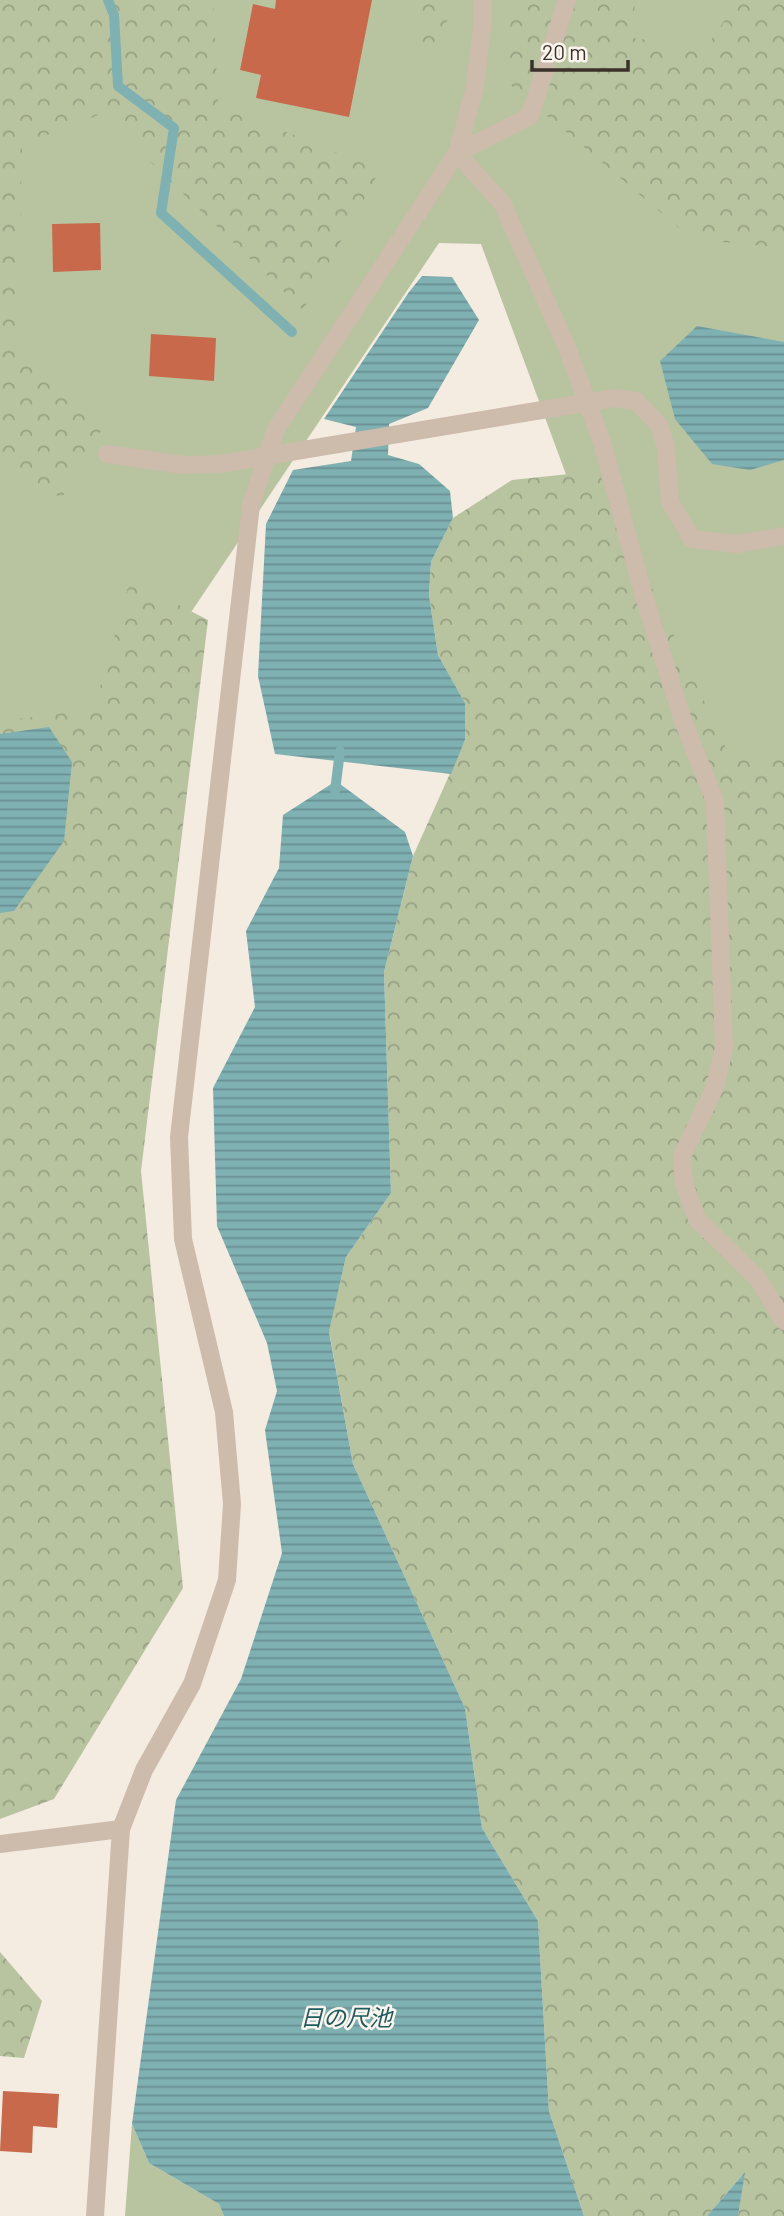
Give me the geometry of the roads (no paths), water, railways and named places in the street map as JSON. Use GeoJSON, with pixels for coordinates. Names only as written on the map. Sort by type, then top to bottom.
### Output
{"type":"FeatureCollection","features":[{"type":"Feature","properties":{"kind":"street"},"geometry":{"type":"LineString","coordinates":[[95,2216],[121,1829],[144,1770],[192,1684],[227,1580],[232,1504],[224,1412],[183,1239],[179,1137],[251,505],[275,431],[457,153],[475,87],[483,0]]}},
{"type":"Feature","properties":{"kind":"street"},"geometry":{"type":"LineString","coordinates":[[457,153],[530,116],[567,0]]}},
{"type":"Feature","properties":{"kind":"street"},"geometry":{"type":"LineString","coordinates":[[457,153],[502,203],[566,345],[602,442],[643,593],[683,721],[715,802],[724,1048],[715,1087],[682,1156],[684,1183],[697,1219],[758,1279],[784,1321]]}},
{"type":"Feature","properties":{"kind":"street"},"geometry":{"type":"LineString","coordinates":[[107,454],[183,465],[219,464],[614,398],[636,401],[659,425],[666,447],[670,502],[692,539],[737,544],[784,536]]}},
{"type":"Feature","properties":{"kind":"street"},"geometry":{"type":"LineString","coordinates":[[0,1844],[121,1829]]}},
{"type":"Feature","properties":{"kind":"water"},"geometry":{"type":"Polygon","coordinates":[[[422,276],[452,277],[479,320],[428,408],[389,424],[388,455],[419,464],[450,491],[453,518],[431,562],[429,595],[438,655],[465,703],[465,740],[451,774],[275,754],[258,676],[266,524],[293,470],[351,461],[356,427],[324,419],[422,276]]]}},
{"type":"Feature","properties":{"kind":"water"},"geometry":{"type":"Polygon","coordinates":[[[697,326],[784,342],[784,460],[750,470],[712,464],[675,419],[660,361],[697,326]]]}},
{"type":"Feature","properties":{"kind":"water"},"geometry":{"type":"Polygon","coordinates":[[[49,727],[72,762],[64,841],[14,911],[0,913],[0,734],[49,727]]]}},
{"type":"Feature","properties":{"kind":"water","name":"日の尺池"},"geometry":{"type":"Polygon","coordinates":[[[336,781],[405,832],[413,856],[384,972],[391,1193],[346,1257],[329,1332],[353,1464],[465,1708],[482,1828],[538,1921],[549,2111],[584,2216],[224,2216],[219,2204],[149,2163],[132,2124],[176,1800],[241,1679],[282,1553],[265,1430],[277,1391],[267,1343],[217,1226],[213,1088],[255,1007],[246,931],[279,868],[283,815],[336,781]]]}},
{"type":"Feature","properties":{"kind":"water"},"geometry":{"type":"Polygon","coordinates":[[[745,2172],[738,2216],[707,2216],[745,2172]]]}},
{"type":"Feature","properties":{"kind":"waterway"},"geometry":{"type":"LineString","coordinates":[[108,0],[114,15],[118,86],[174,128],[161,213],[292,332]]}},
{"type":"Feature","properties":{"kind":"waterway"},"geometry":{"type":"LineString","coordinates":[[335,791],[340,751]]}}]}
